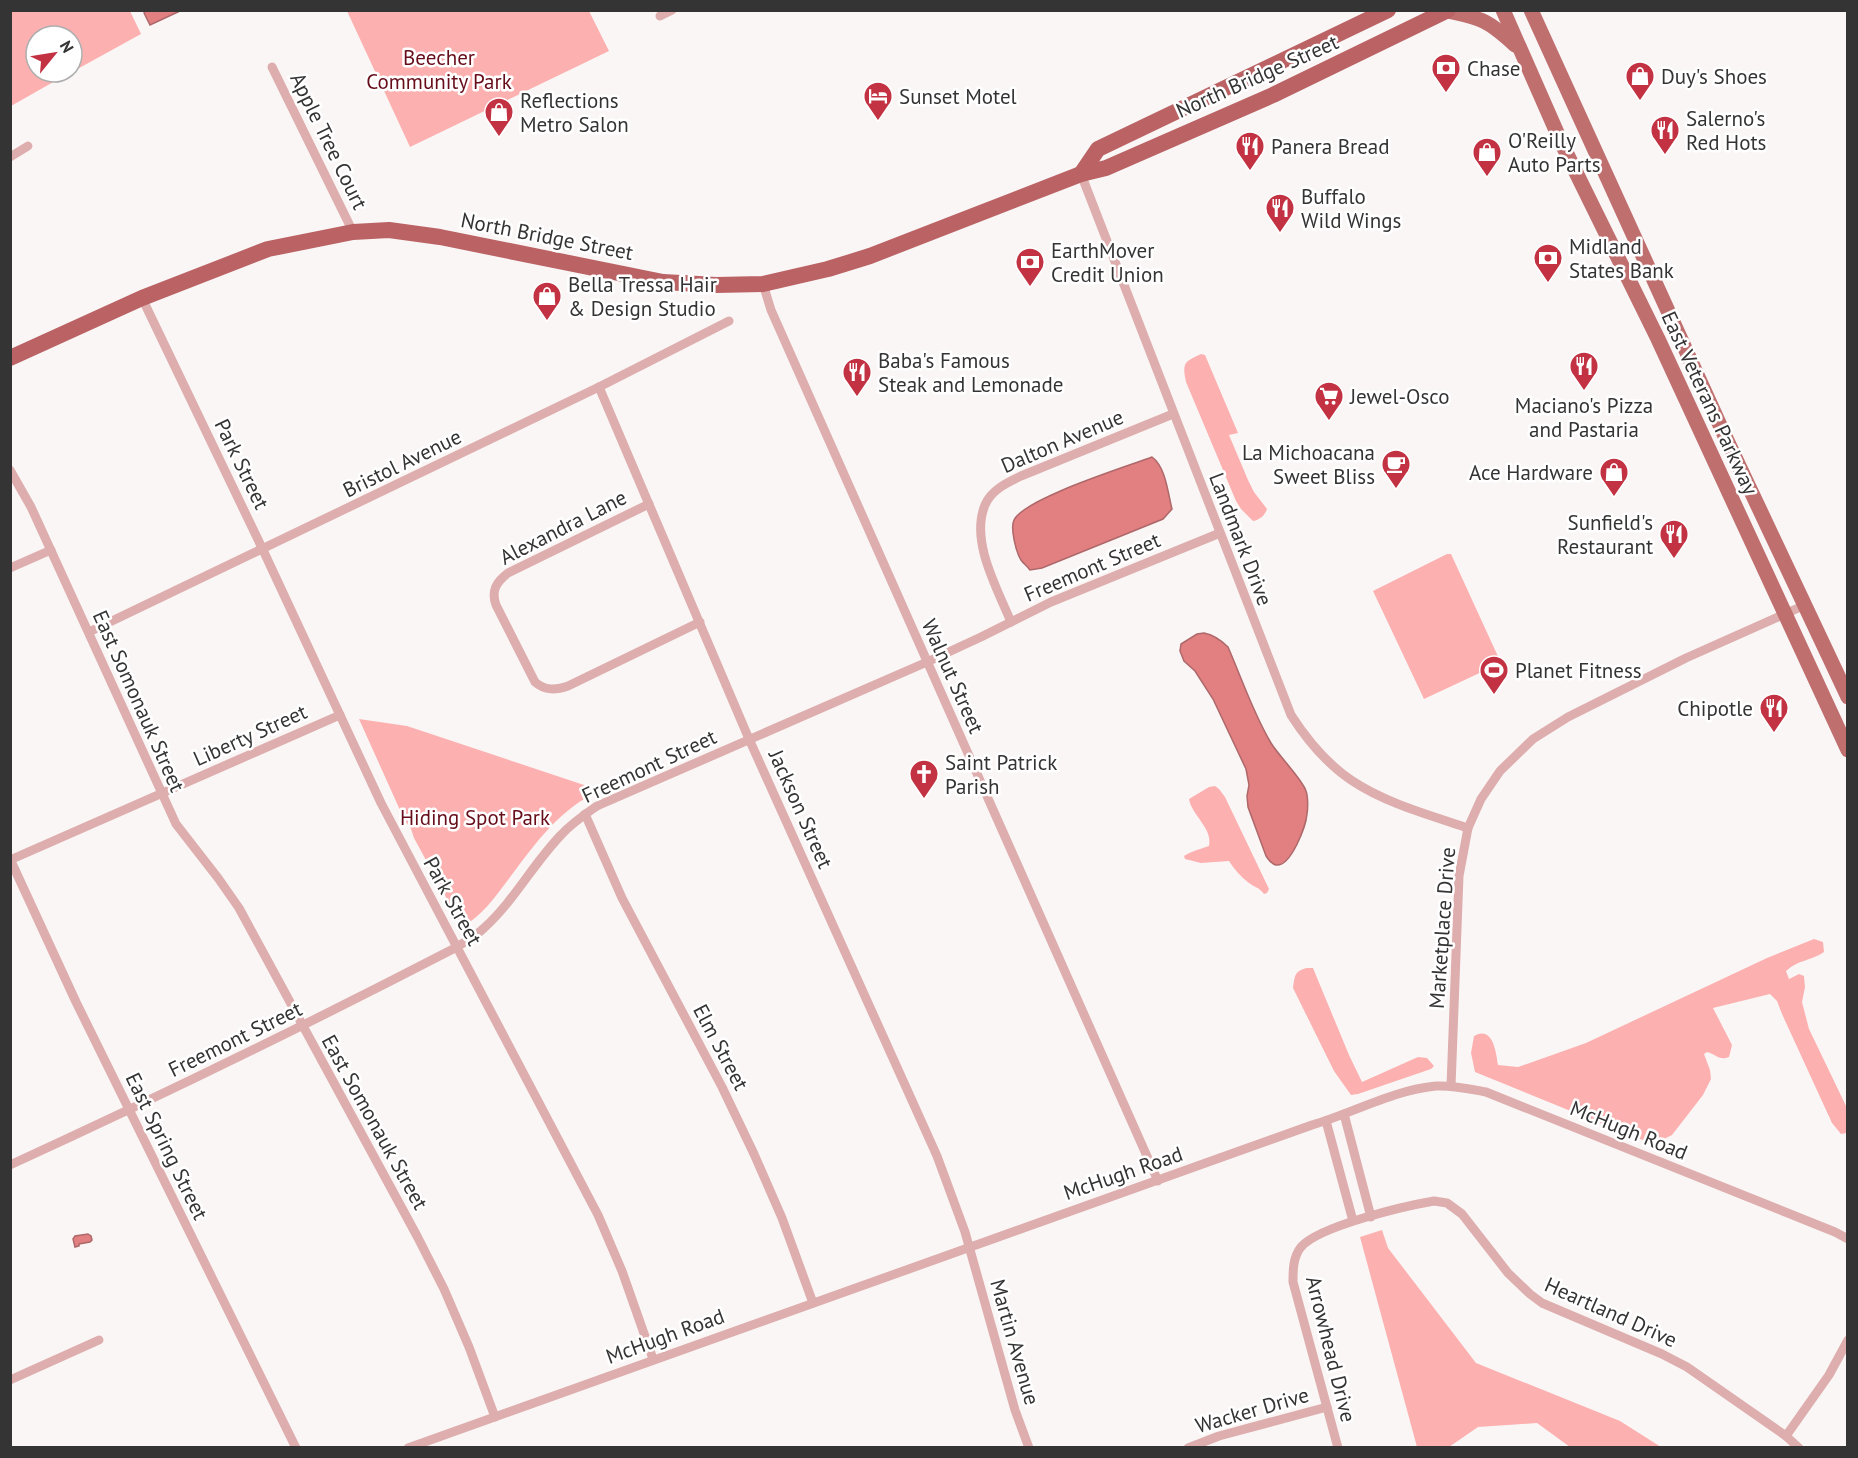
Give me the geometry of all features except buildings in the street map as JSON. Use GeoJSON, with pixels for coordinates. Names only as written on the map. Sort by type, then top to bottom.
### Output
{"type":"FeatureCollection","features":[{"type":"Feature","properties":{"kind":"highway","name":"North Bridge Street"},"geometry":{"type":"LineString","coordinates":[[1081,174],[1098,149],[1388,10]]}},
{"type":"Feature","properties":{"kind":"highway","name":"North Bridge Street"},"geometry":{"type":"LineString","coordinates":[[10,358],[142,298],[268,249],[352,232],[389,230],[440,237],[663,282],[716,285],[763,284],[828,269],[870,256],[1081,174],[1106,168],[1273,95],[1447,11]]}},
{"type":"Feature","properties":{"kind":"main road","name":"East Veterans Parkway"},"geometry":{"type":"LineString","coordinates":[[1503,10],[1562,144],[1658,339],[1848,750]]}},
{"type":"Feature","properties":{"kind":"main road","name":"East Veterans Parkway"},"geometry":{"type":"LineString","coordinates":[[1531,10],[1724,434],[1848,697]]}},
{"type":"Feature","properties":{"kind":"main road"},"geometry":{"type":"LineString","coordinates":[[1539,10],[1542,36]]}},
{"type":"Feature","properties":{"kind":"main road"},"geometry":{"type":"LineString","coordinates":[[1447,11],[1488,21],[1520,50]]}},
{"type":"Feature","properties":{"kind":"street"},"geometry":{"type":"LineString","coordinates":[[660,16],[672,10]]}},
{"type":"Feature","properties":{"kind":"street","name":"Apple Tree Court"},"geometry":{"type":"LineString","coordinates":[[272,67],[352,232]]}},
{"type":"Feature","properties":{"kind":"street"},"geometry":{"type":"LineString","coordinates":[[10,157],[28,146]]}},
{"type":"Feature","properties":{"kind":"street","name":"Landmark Drive"},"geometry":{"type":"LineString","coordinates":[[1081,174],[1291,715],[1315,748],[1337,769],[1362,787],[1390,800],[1468,828]]}},
{"type":"Feature","properties":{"kind":"street","name":"Walnut Street"},"geometry":{"type":"LineString","coordinates":[[763,284],[771,310],[1158,1181]]}},
{"type":"Feature","properties":{"kind":"street","name":"Park Street"},"geometry":{"type":"LineString","coordinates":[[142,298],[402,845],[597,1215],[622,1272],[653,1359]]}},
{"type":"Feature","properties":{"kind":"street","name":"Bristol Avenue"},"geometry":{"type":"LineString","coordinates":[[89,632],[599,387],[729,321]]}},
{"type":"Feature","properties":{"kind":"street","name":"Jackson Street"},"geometry":{"type":"LineString","coordinates":[[599,387],[749,739],[937,1156],[970,1246]]}},
{"type":"Feature","properties":{"kind":"street","name":"Dalton Avenue"},"geometry":{"type":"LineString","coordinates":[[1011,622],[982,549],[980,525],[985,503],[1002,485],[1021,476],[1173,414]]}},
{"type":"Feature","properties":{"kind":"street","name":"East Somonauk Street"},"geometry":{"type":"LineString","coordinates":[[10,470],[31,507],[176,824],[239,908],[417,1236],[444,1289],[469,1347],[495,1417]]}},
{"type":"Feature","properties":{"kind":"street","name":"Alexandra Lane"},"geometry":{"type":"LineString","coordinates":[[649,504],[508,573],[494,588],[496,605],[535,682],[552,689],[571,685],[700,622]]}},
{"type":"Feature","properties":{"kind":"street","name":"Freemont Street"},"geometry":{"type":"LineString","coordinates":[[10,1165],[129,1111],[457,947],[482,930],[503,910],[550,847],[573,823],[609,800],[927,662],[1060,598],[1220,533]]}},
{"type":"Feature","properties":{"kind":"street"},"geometry":{"type":"LineString","coordinates":[[10,568],[51,550]]}},
{"type":"Feature","properties":{"kind":"street","name":"Marketplace Drive"},"geometry":{"type":"LineString","coordinates":[[1451,1086],[1459,876],[1468,828],[1481,799],[1500,771],[1516,753],[1544,731],[1632,684],[1805,605]]}},
{"type":"Feature","properties":{"kind":"street","name":"Liberty Street"},"geometry":{"type":"LineString","coordinates":[[11,860],[340,715]]}},
{"type":"Feature","properties":{"kind":"street","name":"Elm Street"},"geometry":{"type":"LineString","coordinates":[[585,814],[622,898],[722,1087],[754,1154],[782,1218],[813,1303]]}},
{"type":"Feature","properties":{"kind":"street","name":"East Spring Street"},"geometry":{"type":"LineString","coordinates":[[11,860],[54,958],[296,1448]]}},
{"type":"Feature","properties":{"kind":"street","name":"McHugh Road"},"geometry":{"type":"LineString","coordinates":[[408,1448],[1407,1091],[1438,1086],[1486,1092],[1848,1239]]}},
{"type":"Feature","properties":{"kind":"street"},"geometry":{"type":"LineString","coordinates":[[1344,1114],[1371,1217]]}},
{"type":"Feature","properties":{"kind":"street"},"geometry":{"type":"LineString","coordinates":[[1326,1121],[1353,1221]]}},
{"type":"Feature","properties":{"kind":"street","name":"Heartland Drive"},"geometry":{"type":"LineString","coordinates":[[1353,1221],[1434,1202],[1447,1203],[1455,1207],[1508,1273],[1530,1294],[1555,1310],[1662,1353],[1687,1367],[1786,1436],[1799,1448]]}},
{"type":"Feature","properties":{"kind":"street","name":"Arrowhead Drive"},"geometry":{"type":"LineString","coordinates":[[1338,1448],[1293,1282],[1293,1262],[1301,1247],[1316,1235],[1353,1221]]}},
{"type":"Feature","properties":{"kind":"street","name":"Martin Avenue"},"geometry":{"type":"LineString","coordinates":[[970,1246],[1015,1410],[1029,1448]]}},
{"type":"Feature","properties":{"kind":"street"},"geometry":{"type":"LineString","coordinates":[[10,1380],[99,1340]]}},
{"type":"Feature","properties":{"kind":"street"},"geometry":{"type":"LineString","coordinates":[[1786,1436],[1829,1375],[1848,1340]]}},
{"type":"Feature","properties":{"kind":"street","name":"Wacker Drive"},"geometry":{"type":"LineString","coordinates":[[1188,1448],[1219,1436],[1327,1407]]}},
{"type":"Feature","properties":{"kind":"green space"},"geometry":{"type":"Polygon","coordinates":[[[11,10],[130,11],[141,34],[84,65],[84,24],[24,24],[24,84],[50,84],[11,106],[11,10]]]}},
{"type":"Feature","properties":{"kind":"green space","name":"Beecher Community Park"},"geometry":{"type":"Polygon","coordinates":[[[347,11],[589,11],[609,51],[410,147],[347,11]]]}},
{"type":"Feature","properties":{"kind":"green space"},"geometry":{"type":"Polygon","coordinates":[[[1201,354],[1205,355],[1238,433],[1229,435],[1248,480],[1267,509],[1262,517],[1253,521],[1236,501],[1186,382],[1184,371],[1186,364],[1201,354]]]}},
{"type":"Feature","properties":{"kind":"green space"},"geometry":{"type":"Polygon","coordinates":[[[1451,554],[1501,663],[1424,699],[1373,591],[1451,554]]]}},
{"type":"Feature","properties":{"kind":"green space","name":"Hiding Spot Park"},"geometry":{"type":"Polygon","coordinates":[[[359,719],[407,726],[593,788],[593,794],[556,821],[487,906],[476,918],[462,927],[404,819],[359,719]]]}},
{"type":"Feature","properties":{"kind":"green space"},"geometry":{"type":"Polygon","coordinates":[[[1215,786],[1225,797],[1269,889],[1267,893],[1264,894],[1246,881],[1229,861],[1201,863],[1185,859],[1184,856],[1187,854],[1209,846],[1208,833],[1189,799],[1215,786]]]}},
{"type":"Feature","properties":{"kind":"green space"},"geometry":{"type":"Polygon","coordinates":[[[1814,939],[1823,942],[1824,952],[1786,971],[1789,979],[1799,974],[1804,976],[1805,987],[1802,1002],[1809,1029],[1847,1108],[1847,1133],[1841,1134],[1832,1123],[1777,1001],[1770,994],[1713,1008],[1732,1045],[1729,1057],[1720,1058],[1707,1052],[1704,1054],[1711,1079],[1703,1095],[1672,1135],[1660,1141],[1651,1143],[1632,1136],[1475,1072],[1471,1053],[1474,1036],[1485,1034],[1489,1037],[1495,1047],[1498,1065],[1518,1067],[1586,1043],[1767,958],[1814,939]]]}},
{"type":"Feature","properties":{"kind":"green space"},"geometry":{"type":"Polygon","coordinates":[[[1307,968],[1313,968],[1362,1082],[1418,1057],[1427,1058],[1434,1066],[1431,1069],[1351,1095],[1334,1071],[1293,988],[1296,975],[1307,968]]]}},
{"type":"Feature","properties":{"kind":"green space"},"geometry":{"type":"Polygon","coordinates":[[[1382,1230],[1388,1248],[1476,1363],[1620,1421],[1661,1447],[1570,1447],[1537,1423],[1478,1427],[1449,1447],[1417,1447],[1360,1237],[1382,1230]]]}},
{"type":"Feature","properties":{"kind":"shaded area"},"geometry":{"type":"Polygon","coordinates":[[[146,11],[180,11],[150,25],[144,13],[146,11]]]}},
{"type":"Feature","properties":{"kind":"shaded area"},"geometry":{"type":"Polygon","coordinates":[[[1152,457],[1157,461],[1163,474],[1172,509],[1163,519],[1042,568],[1030,570],[1022,561],[1013,534],[1013,524],[1022,511],[1056,493],[1152,457]]]}},
{"type":"Feature","properties":{"kind":"shaded area"},"geometry":{"type":"Polygon","coordinates":[[[1204,633],[1217,638],[1228,647],[1265,732],[1306,791],[1308,809],[1304,827],[1297,845],[1282,864],[1273,864],[1266,856],[1248,807],[1249,785],[1246,769],[1213,699],[1195,671],[1184,661],[1180,651],[1181,644],[1197,634],[1204,633]]]}},
{"type":"Feature","properties":{"kind":"shaded area"},"geometry":{"type":"Polygon","coordinates":[[[88,1234],[92,1240],[90,1242],[75,1247],[73,1239],[75,1236],[88,1234]]]}},
{"type":"Feature","properties":{"kind":"place","name":"Chase"},"geometry":{"type":"Point","coordinates":[1446,94]}},
{"type":"Feature","properties":{"kind":"place","name":"Duy's Shoes"},"geometry":{"type":"Point","coordinates":[1640,102]}},
{"type":"Feature","properties":{"kind":"place","name":"Sunset Motel"},"geometry":{"type":"Point","coordinates":[878,122]}},
{"type":"Feature","properties":{"kind":"place","name":"Reflections Metro Salon"},"geometry":{"type":"Point","coordinates":[499,138]}},
{"type":"Feature","properties":{"kind":"place","name":"Salerno's Red Hots"},"geometry":{"type":"Point","coordinates":[1665,156]}},
{"type":"Feature","properties":{"kind":"place","name":"Panera Bread"},"geometry":{"type":"Point","coordinates":[1250,172]}},
{"type":"Feature","properties":{"kind":"place","name":"O'Reilly Auto Parts"},"geometry":{"type":"Point","coordinates":[1487,178]}},
{"type":"Feature","properties":{"kind":"place","name":"Buffalo Wild Wings"},"geometry":{"type":"Point","coordinates":[1280,234]}},
{"type":"Feature","properties":{"kind":"place","name":"Midland States Bank"},"geometry":{"type":"Point","coordinates":[1548,284]}},
{"type":"Feature","properties":{"kind":"place","name":"EarthMover Credit Union"},"geometry":{"type":"Point","coordinates":[1030,288]}},
{"type":"Feature","properties":{"kind":"place","name":"Bella Tressa Hair & Design Studio"},"geometry":{"type":"Point","coordinates":[547,322]}},
{"type":"Feature","properties":{"kind":"place","name":"Maciano's Pizza and Pastaria"},"geometry":{"type":"Point","coordinates":[1584,392]}},
{"type":"Feature","properties":{"kind":"place","name":"Baba's Famous Steak and Lemonade"},"geometry":{"type":"Point","coordinates":[857,398]}},
{"type":"Feature","properties":{"kind":"place","name":"Jewel-Osco"},"geometry":{"type":"Point","coordinates":[1329,422]}},
{"type":"Feature","properties":{"kind":"place","name":"La Michoacana Sweet Bliss"},"geometry":{"type":"Point","coordinates":[1396,490]}},
{"type":"Feature","properties":{"kind":"place","name":"Ace Hardware"},"geometry":{"type":"Point","coordinates":[1614,498]}},
{"type":"Feature","properties":{"kind":"place","name":"Sunfield's Restaurant"},"geometry":{"type":"Point","coordinates":[1674,560]}},
{"type":"Feature","properties":{"kind":"place","name":"Planet Fitness"},"geometry":{"type":"Point","coordinates":[1494,696]}},
{"type":"Feature","properties":{"kind":"place","name":"Chipotle"},"geometry":{"type":"Point","coordinates":[1774,734]}},
{"type":"Feature","properties":{"kind":"place","name":"Saint Patrick Parish"},"geometry":{"type":"Point","coordinates":[924,800]}}]}
